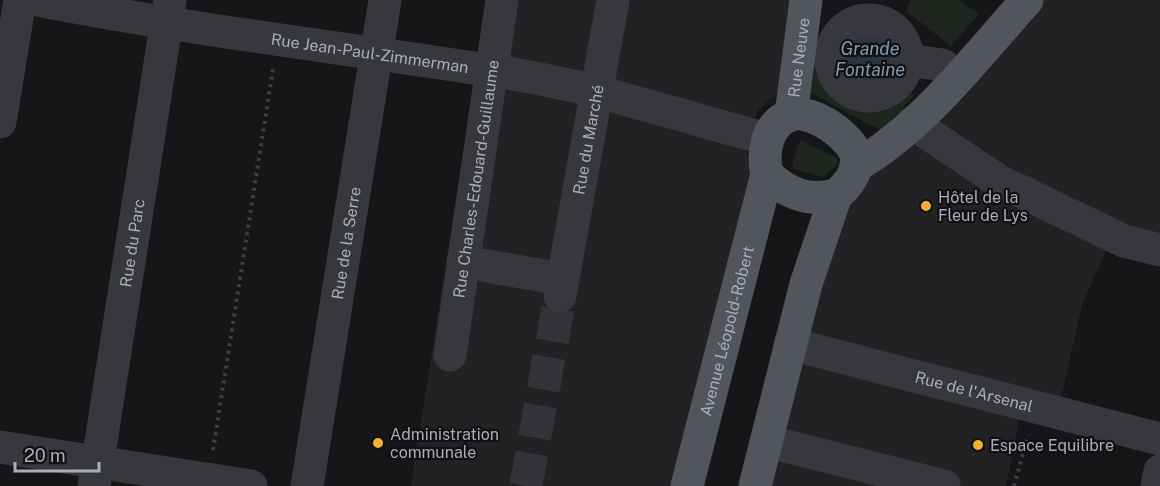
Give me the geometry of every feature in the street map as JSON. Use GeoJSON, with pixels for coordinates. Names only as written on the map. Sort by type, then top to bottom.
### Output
{"type":"FeatureCollection","features":[{"type":"Feature","properties":{"kind":"main road"},"geometry":{"type":"LineString","coordinates":[[856,166],[887,148],[1027,0]]}},
{"type":"Feature","properties":{"kind":"main road","name":"Rue Neuve"},"geometry":{"type":"LineString","coordinates":[[791,115],[822,18]]}},
{"type":"Feature","properties":{"kind":"main road"},"geometry":{"type":"LineString","coordinates":[[754,486],[780,444],[790,344],[806,284],[836,195],[845,187],[856,166],[856,155],[850,144],[832,127],[806,116],[791,115],[773,129],[767,139],[764,151],[767,174],[789,192],[802,196],[836,195]]}},
{"type":"Feature","properties":{"kind":"main road","name":"Avenue Léopold-Robert"},"geometry":{"type":"LineString","coordinates":[[687,486],[767,174]]}},
{"type":"Feature","properties":{"kind":"street"},"geometry":{"type":"LineString","coordinates":[[0,123],[20,0]]}},
{"type":"Feature","properties":{"kind":"street","name":"Rue Jean-Paul-Zimmerman"},"geometry":{"type":"LineString","coordinates":[[38,0],[169,11],[377,55],[491,72],[598,93],[767,139]]}},
{"type":"Feature","properties":{"kind":"street","name":"Rue de la Serre"},"geometry":{"type":"LineString","coordinates":[[307,486],[385,0]]}},
{"type":"Feature","properties":{"kind":"street","name":"Rue Charles-Edouard-Guillaume"},"geometry":{"type":"LineString","coordinates":[[450,355],[502,0]]}},
{"type":"Feature","properties":{"kind":"street","name":"Rue du Marché"},"geometry":{"type":"LineString","coordinates":[[463,262],[561,287],[598,93],[613,0]]}},
{"type":"Feature","properties":{"kind":"street","name":"Rue du Parc"},"geometry":{"type":"LineString","coordinates":[[97,475],[169,11]]}},
{"type":"Feature","properties":{"kind":"street"},"geometry":{"type":"LineString","coordinates":[[890,11],[907,60],[898,83],[888,91],[864,96],[842,85],[831,63],[832,51],[822,18],[863,20],[890,11]]}},
{"type":"Feature","properties":{"kind":"street"},"geometry":{"type":"LineString","coordinates":[[907,60],[943,65]]}},
{"type":"Feature","properties":{"kind":"street"},"geometry":{"type":"LineString","coordinates":[[912,123],[999,181],[1124,241],[1160,250]]}},
{"type":"Feature","properties":{"kind":"street","name":"Rue de l'Arsenal"},"geometry":{"type":"LineString","coordinates":[[790,344],[1160,439]]}},
{"type":"Feature","properties":{"kind":"street"},"geometry":{"type":"LineString","coordinates":[[780,444],[944,486]]}},
{"type":"Feature","properties":{"kind":"street"},"geometry":{"type":"LineString","coordinates":[[0,447],[97,475],[252,486]]}},
{"type":"Feature","properties":{"kind":"street"},"geometry":{"type":"LineString","coordinates":[[1157,486],[1160,471]]}},
{"type":"Feature","properties":{"kind":"path"},"geometry":{"type":"LineString","coordinates":[[212,459],[274,65]]}},
{"type":"Feature","properties":{"kind":"path"},"geometry":{"type":"LineString","coordinates":[[1014,486],[1031,426]]}},
{"type":"Feature","properties":{"kind":"shaded area"},"geometry":{"type":"Polygon","coordinates":[[[487,0],[796,0],[780,91],[758,110],[745,144],[753,180],[686,486],[411,486],[487,0]]]}},
{"type":"Feature","properties":{"kind":"shaded area"},"geometry":{"type":"Polygon","coordinates":[[[911,0],[959,0],[979,14],[951,46],[906,11],[911,0]]]}},
{"type":"Feature","properties":{"kind":"shaded area"},"geometry":{"type":"Polygon","coordinates":[[[1038,0],[1160,0],[1160,237],[1116,228],[1082,305],[1060,403],[1024,394],[1006,486],[764,486],[819,257],[875,162],[1038,0]]]}},
{"type":"Feature","properties":{"kind":"shaded area"},"geometry":{"type":"Polygon","coordinates":[[[811,45],[820,51],[818,78],[885,112],[907,91],[914,95],[882,131],[807,91],[811,45]]]}},
{"type":"Feature","properties":{"kind":"shaded area"},"geometry":{"type":"Polygon","coordinates":[[[800,140],[837,158],[837,165],[823,177],[794,169],[792,164],[800,140]]]}},
{"type":"Feature","properties":{"kind":"water","name":"Grande Fontaine"},"geometry":{"type":"Polygon","coordinates":[[[870,36],[886,43],[893,59],[886,75],[870,82],[854,75],[847,59],[854,43],[870,36]]]}},
{"type":"Feature","properties":{"kind":"tunnel"},"geometry":{"type":"LineString","coordinates":[[526,486],[560,296]]}},
{"type":"Feature","properties":{"kind":"place","name":"Hôtel de la Fleur de Lys"},"geometry":{"type":"Point","coordinates":[926,206]}},
{"type":"Feature","properties":{"kind":"place","name":"Administration communale"},"geometry":{"type":"Point","coordinates":[378,443]}},
{"type":"Feature","properties":{"kind":"place","name":"Espace Equilibre"},"geometry":{"type":"Point","coordinates":[978,445]}}]}
